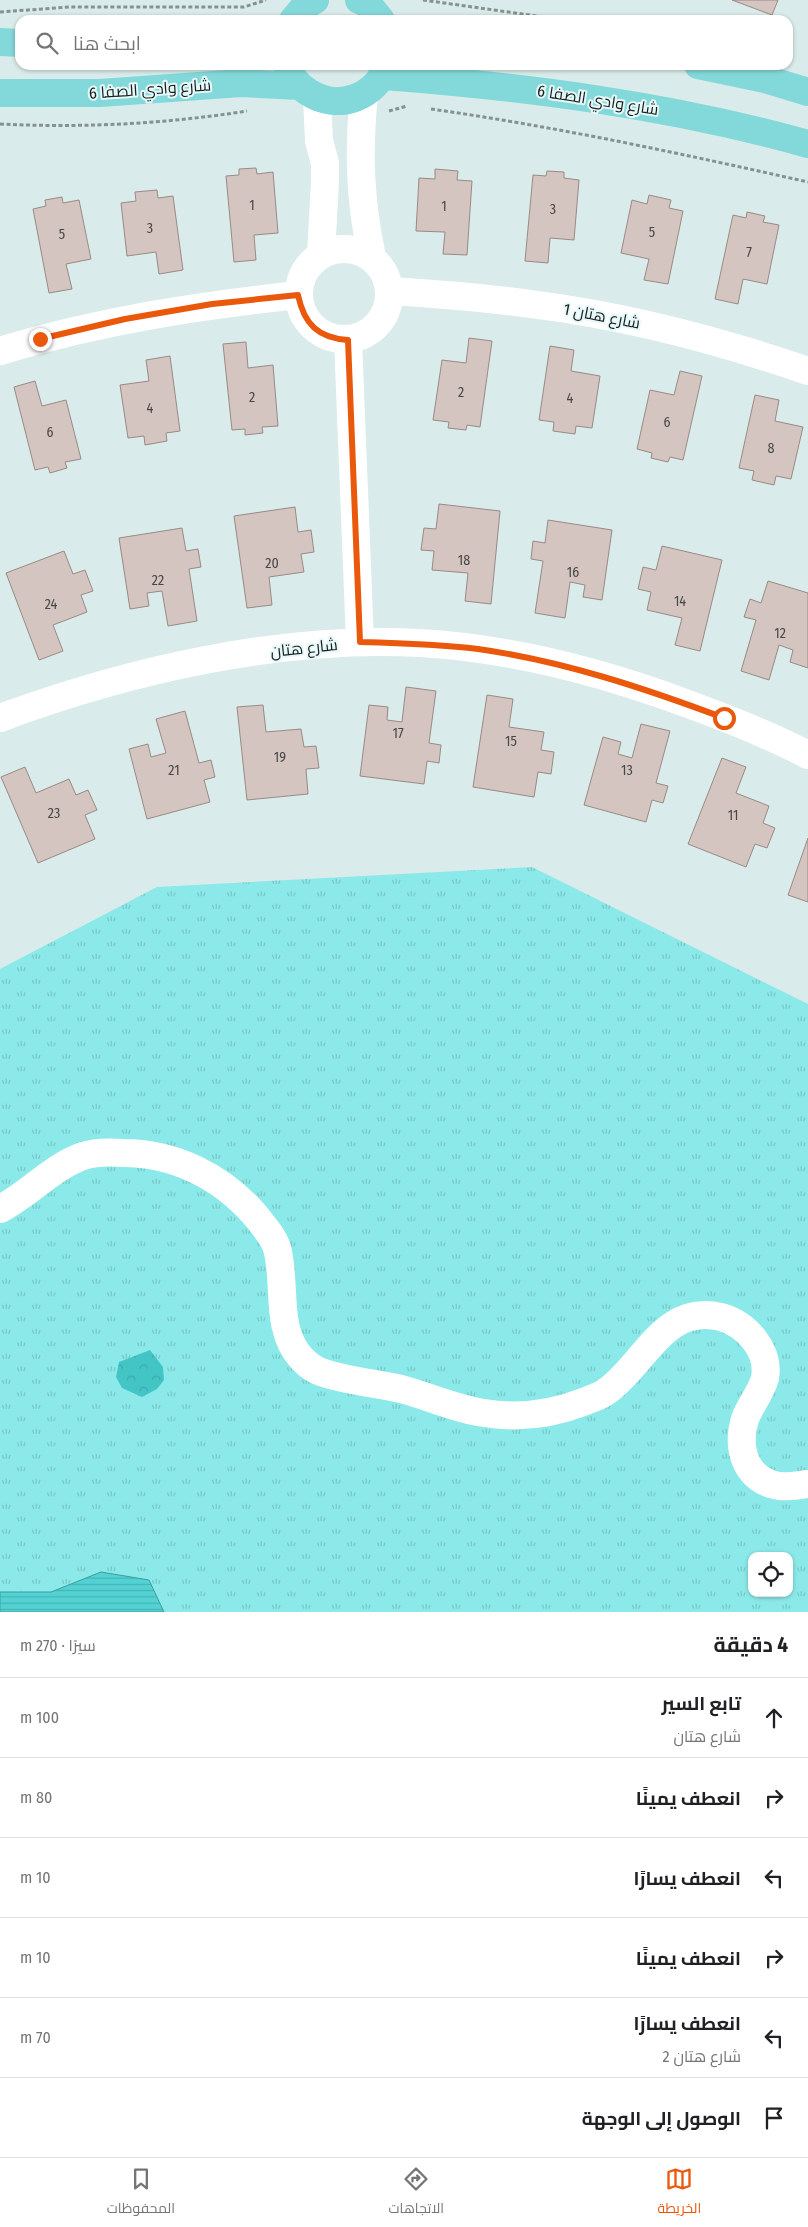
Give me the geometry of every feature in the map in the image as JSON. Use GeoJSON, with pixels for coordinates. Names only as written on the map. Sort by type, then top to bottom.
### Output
{"type":"FeatureCollection","features":[{"type":"Feature","properties":{"kind":"main road"},"geometry":{"type":"LineString","coordinates":[[0,42],[15,43]]}},
{"type":"Feature","properties":{"kind":"main road"},"geometry":{"type":"LineString","coordinates":[[722,70],[765,79],[808,92]]}},
{"type":"Feature","properties":{"kind":"main road"},"geometry":{"type":"LineString","coordinates":[[364,95],[375,87],[386,71]]}},
{"type":"Feature","properties":{"kind":"main road","name":"شارع وادي الصفا 6"},"geometry":{"type":"LineString","coordinates":[[386,71],[570,94],[756,129],[808,144]]}},
{"type":"Feature","properties":{"kind":"main road","name":"شارع وادي الصفا 6"},"geometry":{"type":"LineString","coordinates":[[0,93],[100,93],[241,83],[301,83],[333,102],[349,101],[364,95]]}},
{"type":"Feature","properties":{"kind":"street"},"geometry":{"type":"LineString","coordinates":[[301,83],[325,163],[322,243],[301,279],[298,295],[301,309],[319,332],[333,339],[348,340],[365,335],[380,324],[388,309],[390,291],[385,272],[372,257],[360,251],[347,248],[333,250],[322,243]]}},
{"type":"Feature","properties":{"kind":"street"},"geometry":{"type":"LineString","coordinates":[[364,95],[360,134],[362,206],[372,257]]}},
{"type":"Feature","properties":{"kind":"street"},"geometry":{"type":"LineString","coordinates":[[319,141],[360,134]]}},
{"type":"Feature","properties":{"kind":"street","name":"شارع هتان 1"},"geometry":{"type":"LineString","coordinates":[[390,291],[464,296],[614,317],[687,334],[760,354],[808,370]]}},
{"type":"Feature","properties":{"kind":"street"},"geometry":{"type":"LineString","coordinates":[[0,351],[40,339],[125,319],[212,304],[298,295]]}},
{"type":"Feature","properties":{"kind":"street"},"geometry":{"type":"LineString","coordinates":[[348,340],[360,642]]}},
{"type":"Feature","properties":{"kind":"street","name":"شارع هتان"},"geometry":{"type":"LineString","coordinates":[[0,718],[49,700],[126,678],[203,661],[281,649],[360,642],[419,643],[478,649],[593,673],[659,693],[724,718],[808,755]]}},
{"type":"Feature","properties":{"kind":"street"},"geometry":{"type":"LineString","coordinates":[[0,1209],[65,1164],[85,1155],[107,1152],[139,1153],[176,1161],[211,1176],[226,1187],[241,1199],[265,1227],[276,1245],[278,1253],[284,1326],[291,1344],[303,1360],[318,1371],[404,1390],[482,1413],[523,1416],[563,1410],[605,1393],[631,1371],[644,1352],[662,1333],[683,1318],[706,1315],[724,1318],[742,1327],[756,1341],[765,1365],[764,1381],[745,1419],[741,1450],[746,1464],[755,1476],[768,1484],[783,1486],[808,1484]]}},
{"type":"Feature","properties":{"kind":"path"},"geometry":{"type":"LineString","coordinates":[[0,12],[70,7],[244,7],[266,0]]}},
{"type":"Feature","properties":{"kind":"path"},"geometry":{"type":"LineString","coordinates":[[424,0],[530,15]]}},
{"type":"Feature","properties":{"kind":"path"},"geometry":{"type":"LineString","coordinates":[[360,134],[391,110],[406,106],[414,107]]}},
{"type":"Feature","properties":{"kind":"path"},"geometry":{"type":"LineString","coordinates":[[423,107],[510,120],[808,182]]}},
{"type":"Feature","properties":{"kind":"path"},"geometry":{"type":"LineString","coordinates":[[0,124],[78,127],[170,121],[253,110]]}},
{"type":"Feature","properties":{"kind":"green space"},"geometry":{"type":"Polygon","coordinates":[[[532,867],[808,1004],[808,1612],[0,1612],[0,969],[157,887],[532,867]]]}},
{"type":"Feature","properties":{"kind":"green space"},"geometry":{"type":"Polygon","coordinates":[[[150,1350],[163,1367],[164,1380],[157,1389],[142,1397],[122,1388],[116,1377],[119,1362],[150,1350]]]}},
{"type":"Feature","properties":{"kind":"shaded area"},"geometry":{"type":"Polygon","coordinates":[[[101,1572],[149,1580],[164,1612],[0,1612],[0,1592],[51,1592],[101,1572]]]}},
{"type":"Feature","properties":{"kind":"building"},"geometry":{"type":"Polygon","coordinates":[[[732,0],[778,0],[772,15],[732,0]]]}},
{"type":"Feature","properties":{"kind":"building"},"geometry":{"type":"Polygon","coordinates":[[[256,168],[257,174],[273,172],[278,233],[254,235],[256,260],[234,262],[226,176],[239,175],[239,169],[256,168]]]}},
{"type":"Feature","properties":{"kind":"building"},"geometry":{"type":"Polygon","coordinates":[[[435,169],[458,171],[457,180],[472,181],[467,255],[443,254],[445,232],[416,231],[419,178],[435,179],[435,169]]]}},
{"type":"Feature","properties":{"kind":"building"},"geometry":{"type":"Polygon","coordinates":[[[547,171],[564,172],[564,178],[579,180],[574,240],[550,238],[548,263],[525,261],[533,175],[546,176],[547,171]]]}},
{"type":"Feature","properties":{"kind":"building"},"geometry":{"type":"Polygon","coordinates":[[[157,190],[158,198],[173,196],[183,270],[159,274],[156,252],[127,256],[121,203],[136,201],[135,192],[157,190]]]}},
{"type":"Feature","properties":{"kind":"building"},"geometry":{"type":"Polygon","coordinates":[[[649,195],[671,200],[669,208],[683,211],[668,284],[644,280],[649,259],[621,253],[632,200],[647,204],[649,195]]]}},
{"type":"Feature","properties":{"kind":"building"},"geometry":{"type":"Polygon","coordinates":[[[62,197],[63,203],[79,200],[91,259],[66,264],[72,289],[49,293],[33,209],[46,206],[45,200],[62,197]]]}},
{"type":"Feature","properties":{"kind":"building"},"geometry":{"type":"Polygon","coordinates":[[[747,212],[765,216],[763,222],[779,225],[767,284],[743,279],[738,304],[715,299],[733,215],[746,218],[747,212]]]}},
{"type":"Feature","properties":{"kind":"building"},"geometry":{"type":"Polygon","coordinates":[[[469,338],[492,341],[480,427],[467,425],[466,430],[448,428],[449,422],[433,420],[442,360],[466,363],[469,338]]]}},
{"type":"Feature","properties":{"kind":"building"},"geometry":{"type":"Polygon","coordinates":[[[246,342],[248,368],[273,365],[278,426],[262,427],[263,433],[245,435],[245,429],[232,430],[223,344],[246,342]]]}},
{"type":"Feature","properties":{"kind":"building"},"geometry":{"type":"Polygon","coordinates":[[[550,346],[574,350],[571,371],[600,376],[592,428],[576,426],[575,434],[553,431],[554,422],[539,420],[550,346]]]}},
{"type":"Feature","properties":{"kind":"building"},"geometry":{"type":"Polygon","coordinates":[[[170,356],[180,431],[166,433],[167,441],[145,445],[144,436],[128,438],[120,385],[149,381],[146,360],[170,356]]]}},
{"type":"Feature","properties":{"kind":"building"},"geometry":{"type":"Polygon","coordinates":[[[680,371],[702,376],[683,460],[670,457],[668,462],[651,458],[652,453],[637,449],[650,390],[674,395],[680,371]]]}},
{"type":"Feature","properties":{"kind":"building"},"geometry":{"type":"Polygon","coordinates":[[[35,381],[42,406],[66,400],[81,459],[65,462],[67,468],[50,473],[48,467],[35,470],[14,387],[35,381]]]}},
{"type":"Feature","properties":{"kind":"building"},"geometry":{"type":"Polygon","coordinates":[[[755,395],[779,400],[775,421],[803,427],[791,479],[776,476],[774,485],[752,480],[754,471],[739,468],[755,395]]]}},
{"type":"Feature","properties":{"kind":"building"},"geometry":{"type":"Polygon","coordinates":[[[439,504],[500,511],[491,604],[465,601],[468,573],[432,570],[434,551],[421,550],[424,528],[436,529],[439,504]]]}},
{"type":"Feature","properties":{"kind":"building"},"geometry":{"type":"Polygon","coordinates":[[[295,507],[298,532],[311,530],[314,552],[301,554],[304,572],[269,577],[272,605],[247,608],[234,516],[295,507]]]}},
{"type":"Feature","properties":{"kind":"building"},"geometry":{"type":"Polygon","coordinates":[[[548,520],[612,530],[602,600],[583,597],[585,585],[570,582],[565,618],[535,613],[543,561],[531,559],[533,541],[545,543],[548,520]]]}},
{"type":"Feature","properties":{"kind":"building"},"geometry":{"type":"Polygon","coordinates":[[[182,528],[186,551],[198,549],[201,567],[189,569],[197,621],[168,626],[162,591],[147,593],[149,606],[130,609],[119,538],[182,528]]]}},
{"type":"Feature","properties":{"kind":"building"},"geometry":{"type":"Polygon","coordinates":[[[662,546],[722,560],[700,651],[675,645],[682,618],[647,610],[651,592],[638,589],[643,567],[656,570],[662,546]]]}},
{"type":"Feature","properties":{"kind":"building"},"geometry":{"type":"Polygon","coordinates":[[[64,551],[73,574],[85,570],[93,591],[81,595],[87,612],[53,625],[63,651],[39,660],[6,573],[64,551]]]}},
{"type":"Feature","properties":{"kind":"building"},"geometry":{"type":"Polygon","coordinates":[[[768,581],[808,593],[808,668],[790,662],[793,650],[779,645],[769,680],[741,671],[756,620],[744,617],[750,599],[761,603],[768,581]]]}},
{"type":"Feature","properties":{"kind":"building"},"geometry":{"type":"Polygon","coordinates":[[[406,687],[436,691],[429,743],[441,745],[439,763],[427,761],[424,784],[360,776],[369,705],[388,707],[387,720],[402,722],[406,687]]]}},
{"type":"Feature","properties":{"kind":"building"},"geometry":{"type":"Polygon","coordinates":[[[487,695],[513,699],[509,727],[544,732],[541,750],[554,752],[551,774],[538,772],[534,797],[473,787],[487,695]]]}},
{"type":"Feature","properties":{"kind":"building"},"geometry":{"type":"Polygon","coordinates":[[[263,705],[266,732],[301,729],[304,747],[316,746],[319,768],[306,769],[308,794],[247,800],[237,707],[263,705]]]}},
{"type":"Feature","properties":{"kind":"building"},"geometry":{"type":"Polygon","coordinates":[[[185,711],[199,763],[211,760],[215,777],[204,780],[210,802],[147,819],[129,749],[148,744],[151,757],[166,753],[156,719],[185,711]]]}},
{"type":"Feature","properties":{"kind":"building"},"geometry":{"type":"Polygon","coordinates":[[[641,724],[670,731],[656,783],[668,786],[663,803],[652,800],[646,822],[584,805],[603,737],[621,742],[618,754],[632,758],[641,724]]]}},
{"type":"Feature","properties":{"kind":"building"},"geometry":{"type":"Polygon","coordinates":[[[722,758],[746,767],[736,793],[769,806],[763,823],[775,828],[767,848],[755,844],[746,867],[688,844],[722,758]]]}},
{"type":"Feature","properties":{"kind":"building"},"geometry":{"type":"Polygon","coordinates":[[[25,767],[36,793],[69,779],[76,795],[88,790],[97,810],[85,815],[95,839],[38,863],[1,777],[25,767]]]}},
{"type":"Feature","properties":{"kind":"building"},"geometry":{"type":"Polygon","coordinates":[[[808,838],[808,902],[788,895],[808,838]]]}},
{"type":"Feature","properties":{"kind":"route"},"geometry":{"type":"LineString","coordinates":[[40,339],[125,319],[212,304],[298,295],[301,309],[308,322],[319,332],[333,339],[348,340],[360,642],[419,643],[478,649],[536,660],[593,673],[659,693],[724,718]]}}]}
